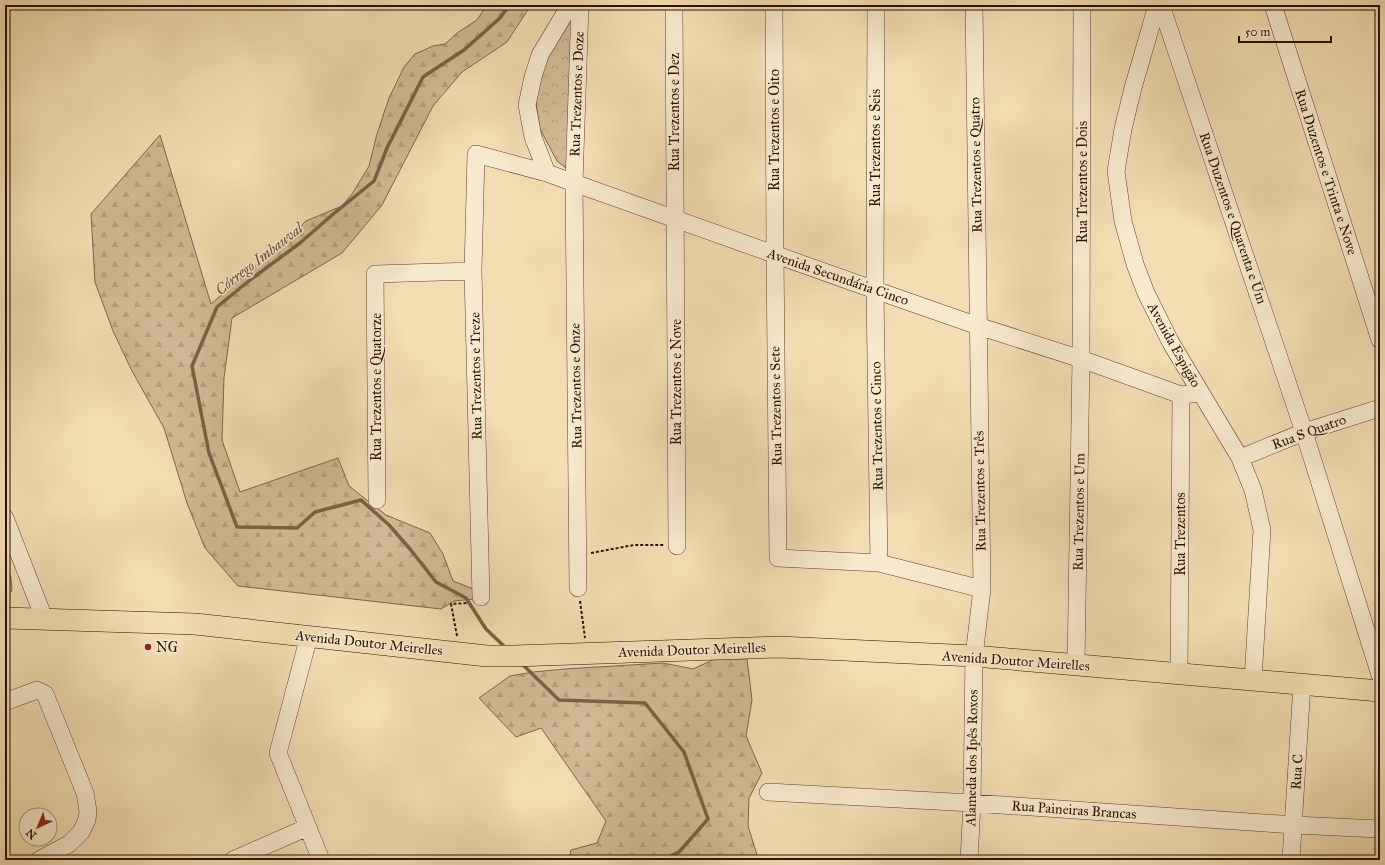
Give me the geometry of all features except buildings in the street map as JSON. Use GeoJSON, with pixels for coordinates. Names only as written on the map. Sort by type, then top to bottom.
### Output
{"type":"FeatureCollection","features":[{"type":"Feature","properties":{"kind":"main road","name":"Avenida Doutor Meirelles"},"geometry":{"type":"LineString","coordinates":[[6,618],[44,618],[195,624],[487,656],[534,656],[779,647],[974,656],[1380,691]]}},
{"type":"Feature","properties":{"kind":"street"},"geometry":{"type":"LineString","coordinates":[[547,172],[533,137],[527,105],[533,77],[540,55],[570,5]]}},
{"type":"Feature","properties":{"kind":"street","name":"Rua Trezentos e Doze"},"geometry":{"type":"LineString","coordinates":[[574,183],[580,5]]}},
{"type":"Feature","properties":{"kind":"street","name":"Rua Trezentos e Dez"},"geometry":{"type":"LineString","coordinates":[[674,5],[674,219]]}},
{"type":"Feature","properties":{"kind":"street","name":"Rua Trezentos e Oito"},"geometry":{"type":"LineString","coordinates":[[774,5],[775,254]]}},
{"type":"Feature","properties":{"kind":"street","name":"Rua Trezentos e Seis"},"geometry":{"type":"LineString","coordinates":[[875,290],[876,5]]}},
{"type":"Feature","properties":{"kind":"street","name":"Rua Trezentos e Quatro"},"geometry":{"type":"LineString","coordinates":[[974,5],[978,326]]}},
{"type":"Feature","properties":{"kind":"street","name":"Rua Trezentos e Dois"},"geometry":{"type":"LineString","coordinates":[[1081,359],[1082,5]]}},
{"type":"Feature","properties":{"kind":"street","name":"Avenida Espigão"},"geometry":{"type":"LineString","coordinates":[[1157,5],[1122,129],[1116,171],[1122,221],[1135,264],[1146,293],[1171,344],[1240,458],[1253,490],[1262,530],[1253,680]]}},
{"type":"Feature","properties":{"kind":"street","name":"Rua Duzentos e Quarenta e Um"},"geometry":{"type":"LineString","coordinates":[[1161,5],[1304,432],[1380,675]]}},
{"type":"Feature","properties":{"kind":"street","name":"Rua Duzentos e Trinta e Nove"},"geometry":{"type":"LineString","coordinates":[[1273,5],[1380,340]]}},
{"type":"Feature","properties":{"kind":"street","name":"Avenida Secundária Cinco"},"geometry":{"type":"LineString","coordinates":[[476,154],[547,172],[674,219],[875,290],[978,326],[1081,359],[1181,395],[1201,394]]}},
{"type":"Feature","properties":{"kind":"street","name":"Rua Trezentos e Treze"},"geometry":{"type":"LineString","coordinates":[[476,154],[473,271],[481,597]]}},
{"type":"Feature","properties":{"kind":"street","name":"Rua Trezentos e Onze"},"geometry":{"type":"LineString","coordinates":[[574,183],[578,588]]}},
{"type":"Feature","properties":{"kind":"street","name":"Rua Trezentos e Nove"},"geometry":{"type":"LineString","coordinates":[[674,219],[677,546]]}},
{"type":"Feature","properties":{"kind":"street","name":"Rua Trezentos e Sete"},"geometry":{"type":"LineString","coordinates":[[775,254],[778,558],[880,563]]}},
{"type":"Feature","properties":{"kind":"street","name":"Rua Trezentos e Quatorze"},"geometry":{"type":"LineString","coordinates":[[377,500],[375,274],[473,271]]}},
{"type":"Feature","properties":{"kind":"street","name":"Rua Trezentos e Cinco"},"geometry":{"type":"LineString","coordinates":[[875,290],[880,563]]}},
{"type":"Feature","properties":{"kind":"street","name":"Rua Trezentos e Três"},"geometry":{"type":"LineString","coordinates":[[974,656],[982,589],[978,326]]}},
{"type":"Feature","properties":{"kind":"street","name":"Rua Trezentos e Um"},"geometry":{"type":"LineString","coordinates":[[1076,665],[1081,359]]}},
{"type":"Feature","properties":{"kind":"street","name":"Rua Trezentos"},"geometry":{"type":"LineString","coordinates":[[1180,673],[1181,395]]}},
{"type":"Feature","properties":{"kind":"street","name":"Rua S Quatro"},"geometry":{"type":"LineString","coordinates":[[1240,458],[1304,432],[1380,408]]}},
{"type":"Feature","properties":{"kind":"street"},"geometry":{"type":"LineString","coordinates":[[5,518],[44,618]]}},
{"type":"Feature","properties":{"kind":"street"},"geometry":{"type":"LineString","coordinates":[[880,563],[982,589]]}},
{"type":"Feature","properties":{"kind":"street"},"geometry":{"type":"LineString","coordinates":[[309,636],[278,753],[321,860]]}},
{"type":"Feature","properties":{"kind":"street","name":"Alameda dos Ipês Roxos"},"geometry":{"type":"LineString","coordinates":[[969,860],[972,802],[974,656]]}},
{"type":"Feature","properties":{"kind":"street","name":"Rua C"},"geometry":{"type":"LineString","coordinates":[[1291,860],[1302,684]]}},
{"type":"Feature","properties":{"kind":"street"},"geometry":{"type":"LineString","coordinates":[[5,702],[37,690],[45,694],[85,793],[88,811],[87,820],[81,832],[69,844],[39,860]]}},
{"type":"Feature","properties":{"kind":"street","name":"Rua Paineiras Brancas"},"geometry":{"type":"LineString","coordinates":[[768,792],[972,802],[1294,825],[1380,829]]}},
{"type":"Feature","properties":{"kind":"street"},"geometry":{"type":"LineString","coordinates":[[233,860],[308,827]]}},
{"type":"Feature","properties":{"kind":"path"},"geometry":{"type":"LineString","coordinates":[[578,556],[634,545],[677,546]]}},
{"type":"Feature","properties":{"kind":"path"},"geometry":{"type":"LineString","coordinates":[[578,588],[582,610],[586,654]]}},
{"type":"Feature","properties":{"kind":"path"},"geometry":{"type":"LineString","coordinates":[[460,603],[451,604],[460,653]]}},
{"type":"Feature","properties":{"kind":"green space"},"geometry":{"type":"Polygon","coordinates":[[[487,5],[531,5],[507,42],[462,72],[433,106],[382,205],[342,253],[232,318],[224,378],[222,440],[240,492],[338,458],[349,486],[386,515],[430,533],[443,554],[453,581],[476,590],[475,599],[454,601],[441,609],[238,586],[205,548],[187,503],[164,428],[132,371],[113,331],[95,282],[91,214],[160,135],[211,304],[306,221],[342,206],[352,194],[369,166],[377,134],[389,98],[404,67],[415,54],[433,46],[445,44],[457,33],[477,20],[487,5]]]}},
{"type":"Feature","properties":{"kind":"green space"},"geometry":{"type":"Polygon","coordinates":[[[576,9],[570,171],[557,161],[540,129],[535,97],[544,64],[576,9]]]}},
{"type":"Feature","properties":{"kind":"green space"},"geometry":{"type":"Polygon","coordinates":[[[5,558],[11,578],[12,591],[5,595],[5,558]]]}},
{"type":"Feature","properties":{"kind":"green space"},"geometry":{"type":"Polygon","coordinates":[[[717,658],[747,659],[752,700],[746,736],[762,773],[749,798],[748,826],[758,858],[754,860],[723,860],[720,856],[714,860],[569,860],[571,850],[597,843],[606,821],[541,728],[516,737],[479,698],[510,676],[533,672],[663,663],[693,669],[717,658]]]}},
{"type":"Feature","properties":{"kind":"waterway","name":"Córrego Imbauval"},"geometry":{"type":"LineString","coordinates":[[507,649],[486,629],[466,598],[436,582],[389,525],[361,500],[315,512],[297,528],[237,527],[209,453],[192,366],[217,307],[250,280],[300,243],[374,181],[387,148],[423,77],[464,50],[500,18],[509,5]]}},
{"type":"Feature","properties":{"kind":"waterway","name":"Córrego Imbauval"},"geometry":{"type":"LineString","coordinates":[[521,663],[559,700],[645,703],[684,752],[708,819],[679,852],[662,860]]}},
{"type":"Feature","properties":{"kind":"place","name":"NG"},"geometry":{"type":"Point","coordinates":[148,647]}}]}
